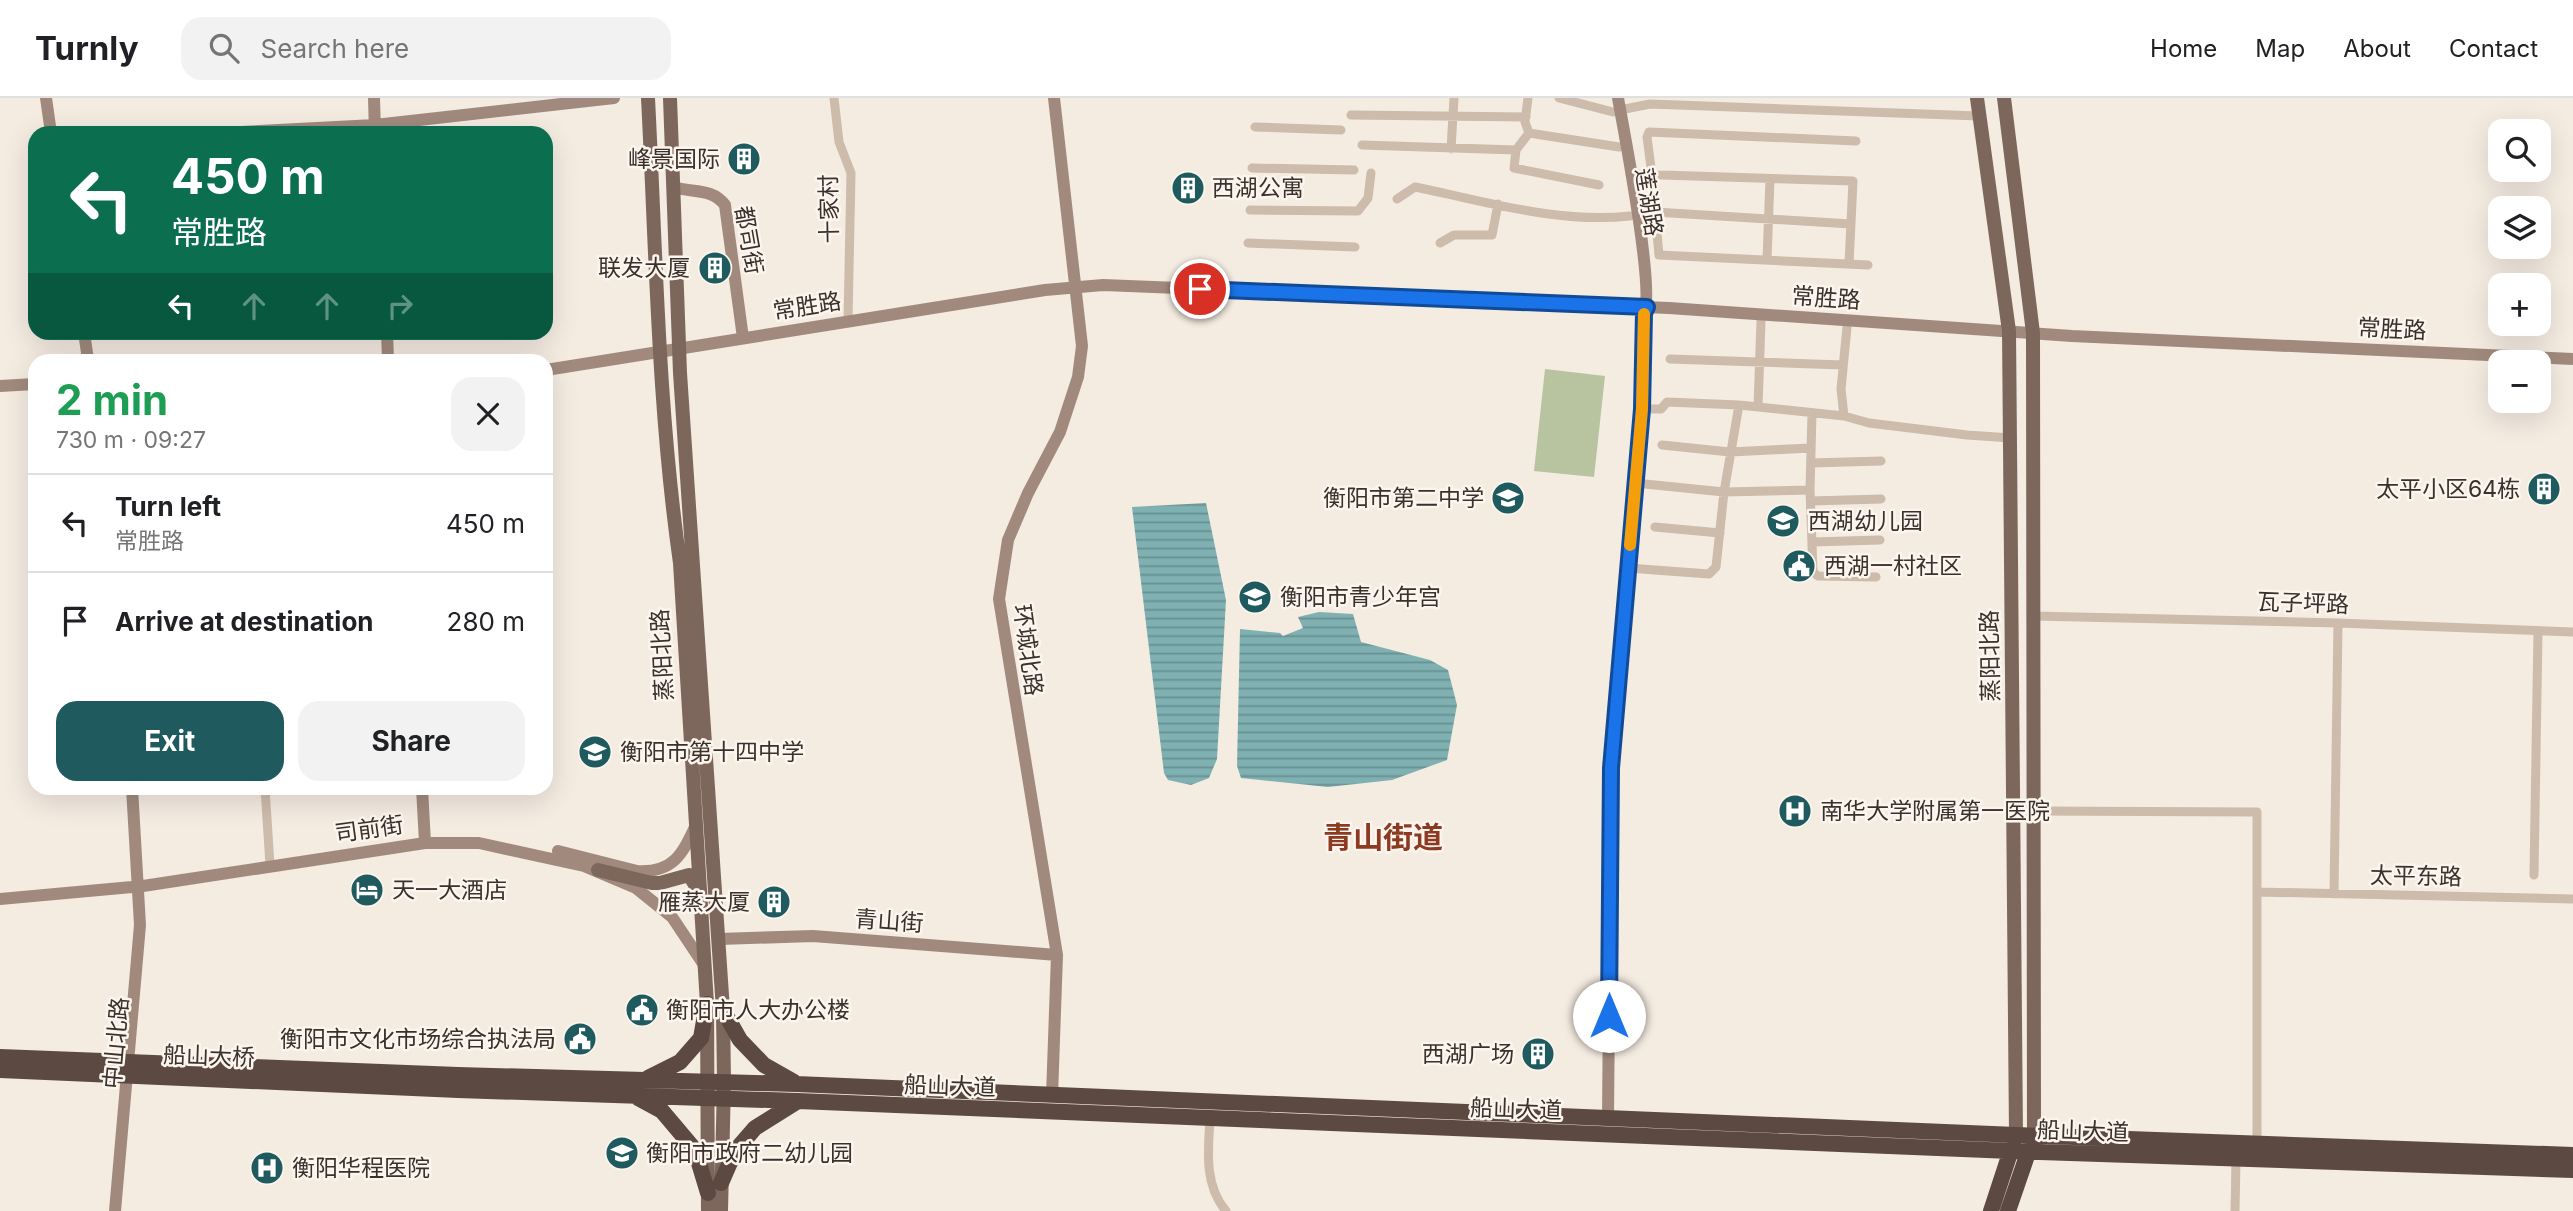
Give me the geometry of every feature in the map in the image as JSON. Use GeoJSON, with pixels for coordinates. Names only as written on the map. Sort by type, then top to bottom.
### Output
{"type":"FeatureCollection","features":[{"type":"Feature","properties":{"kind":"highway"},"geometry":{"type":"LineString","coordinates":[[644,1080],[680,1062],[701,1038],[706,1004]]}},
{"type":"Feature","properties":{"kind":"highway"},"geometry":{"type":"LineString","coordinates":[[723,1010],[740,1040],[764,1065],[796,1084]]}},
{"type":"Feature","properties":{"kind":"highway","name":"船山大桥"},"geometry":{"type":"LineString","coordinates":[[0,1057],[458,1083]]}},
{"type":"Feature","properties":{"kind":"highway","name":"船山大桥"},"geometry":{"type":"LineString","coordinates":[[0,1070],[458,1083]]}},
{"type":"Feature","properties":{"kind":"highway","name":"船山大道"},"geometry":{"type":"LineString","coordinates":[[458,1083],[644,1080],[796,1084],[2034,1136],[2573,1154]]}},
{"type":"Feature","properties":{"kind":"highway","name":"船山大道"},"geometry":{"type":"LineString","coordinates":[[458,1083],[636,1096],[2019,1151],[2573,1170]]}},
{"type":"Feature","properties":{"kind":"highway"},"geometry":{"type":"LineString","coordinates":[[636,1096],[662,1111],[695,1150],[715,1188]]}},
{"type":"Feature","properties":{"kind":"highway"},"geometry":{"type":"LineString","coordinates":[[715,1188],[735,1151],[755,1128],[798,1101]]}},
{"type":"Feature","properties":{"kind":"highway","name":"蒸阳北路"},"geometry":{"type":"LineString","coordinates":[[2008,1211],[2019,1151],[2016,1135]]}},
{"type":"Feature","properties":{"kind":"highway","name":"蒸阳北路"},"geometry":{"type":"LineString","coordinates":[[1991,1211],[2019,1151],[2034,1136]]}},
{"type":"Feature","properties":{"kind":"main road","name":"蒸阳北路"},"geometry":{"type":"LineString","coordinates":[[648,98],[660,351],[670,492],[680,563],[706,1004],[717,1082]]}},
{"type":"Feature","properties":{"kind":"main road","name":"蒸阳北路"},"geometry":{"type":"LineString","coordinates":[[670,98],[679,348],[723,1010],[716,1099],[715,1188],[721,1211]]}},
{"type":"Feature","properties":{"kind":"main road","name":"蒸阳北路"},"geometry":{"type":"LineString","coordinates":[[1978,98],[2009,335],[2016,1135]]}},
{"type":"Feature","properties":{"kind":"main road","name":"蒸阳北路"},"geometry":{"type":"LineString","coordinates":[[2004,98],[2033,336],[2034,1136]]}},
{"type":"Feature","properties":{"kind":"main road"},"geometry":{"type":"LineString","coordinates":[[598,870],[652,883],[689,875],[700,893]]}},
{"type":"Feature","properties":{"kind":"main road","name":"蒸阳北路"},"geometry":{"type":"LineString","coordinates":[[708,1211],[715,1188]]}},
{"type":"Feature","properties":{"kind":"street"},"geometry":{"type":"LineString","coordinates":[[46,98],[50,126]]}},
{"type":"Feature","properties":{"kind":"street"},"geometry":{"type":"LineString","coordinates":[[374,98],[375,126]]}},
{"type":"Feature","properties":{"kind":"street"},"geometry":{"type":"LineString","coordinates":[[398,126],[614,98]]}},
{"type":"Feature","properties":{"kind":"street","name":"十家村"},"geometry":{"type":"LineString","coordinates":[[834,98],[839,142],[851,173],[848,320]]}},
{"type":"Feature","properties":{"kind":"street","name":"环城北路"},"geometry":{"type":"LineString","coordinates":[[1052,1096],[1057,955],[999,599],[1007,540],[1060,432],[1078,377],[1082,346],[1054,98]]}},
{"type":"Feature","properties":{"kind":"street"},"geometry":{"type":"LineString","coordinates":[[1451,149],[1454,98]]}},
{"type":"Feature","properties":{"kind":"street"},"geometry":{"type":"LineString","coordinates":[[1528,98],[1526,117],[1529,133],[1516,150],[1514,168],[1599,185]]}},
{"type":"Feature","properties":{"kind":"street"},"geometry":{"type":"LineString","coordinates":[[1559,98],[1617,107],[1650,104],[1979,116]]}},
{"type":"Feature","properties":{"kind":"street","name":"莲湖路"},"geometry":{"type":"LineString","coordinates":[[1611,98],[1617,107],[1630,174],[1633,215]]}},
{"type":"Feature","properties":{"kind":"street","name":"莲湖路"},"geometry":{"type":"LineString","coordinates":[[1608,1118],[1611,768],[1642,409],[1646,273],[1619,147],[1617,107]]}},
{"type":"Feature","properties":{"kind":"street"},"geometry":{"type":"LineString","coordinates":[[1352,115],[1526,117]]}},
{"type":"Feature","properties":{"kind":"street"},"geometry":{"type":"LineString","coordinates":[[1255,127],[1341,130]]}},
{"type":"Feature","properties":{"kind":"street"},"geometry":{"type":"LineString","coordinates":[[1652,175],[1647,137],[1649,132],[1856,141]]}},
{"type":"Feature","properties":{"kind":"street"},"geometry":{"type":"LineString","coordinates":[[1529,133],[1619,147]]}},
{"type":"Feature","properties":{"kind":"street"},"geometry":{"type":"LineString","coordinates":[[1362,145],[1516,150]]}},
{"type":"Feature","properties":{"kind":"street"},"geometry":{"type":"LineString","coordinates":[[1252,168],[1354,170]]}},
{"type":"Feature","properties":{"kind":"street"},"geometry":{"type":"LineString","coordinates":[[1250,210],[1358,211],[1368,198],[1371,173]]}},
{"type":"Feature","properties":{"kind":"street"},"geometry":{"type":"LineString","coordinates":[[1630,174],[1853,181],[1849,264]]}},
{"type":"Feature","properties":{"kind":"street"},"geometry":{"type":"LineString","coordinates":[[1767,260],[1770,179]]}},
{"type":"Feature","properties":{"kind":"street","name":"都司街"},"geometry":{"type":"LineString","coordinates":[[673,187],[692,192],[708,192],[718,196],[725,205],[743,338]]}},
{"type":"Feature","properties":{"kind":"street"},"geometry":{"type":"LineString","coordinates":[[1396,199],[1415,187],[1557,216],[1606,219],[1655,212],[1851,224]]}},
{"type":"Feature","properties":{"kind":"street"},"geometry":{"type":"LineString","coordinates":[[1440,243],[1454,235],[1492,235],[1498,204]]}},
{"type":"Feature","properties":{"kind":"street"},"geometry":{"type":"LineString","coordinates":[[1655,212],[1659,255],[1868,265]]}},
{"type":"Feature","properties":{"kind":"street"},"geometry":{"type":"LineString","coordinates":[[1248,243],[1355,247]]}},
{"type":"Feature","properties":{"kind":"street","name":"常胜路"},"geometry":{"type":"LineString","coordinates":[[553,369],[848,320],[1045,290],[1076,288],[1644,309],[2009,335]]}},
{"type":"Feature","properties":{"kind":"street","name":"常胜路"},"geometry":{"type":"LineString","coordinates":[[1644,309],[1847,327],[2573,359]]}},
{"type":"Feature","properties":{"kind":"street"},"geometry":{"type":"LineString","coordinates":[[1758,407],[1761,321]]}},
{"type":"Feature","properties":{"kind":"street"},"geometry":{"type":"LineString","coordinates":[[1844,416],[1841,388],[1847,327]]}},
{"type":"Feature","properties":{"kind":"street","name":"常胜路"},"geometry":{"type":"LineString","coordinates":[[2033,336],[2488,362]]}},
{"type":"Feature","properties":{"kind":"street"},"geometry":{"type":"LineString","coordinates":[[1670,359],[1843,365]]}},
{"type":"Feature","properties":{"kind":"street"},"geometry":{"type":"LineString","coordinates":[[2551,366],[2573,367]]}},
{"type":"Feature","properties":{"kind":"street"},"geometry":{"type":"LineString","coordinates":[[0,386],[28,384]]}},
{"type":"Feature","properties":{"kind":"street"},"geometry":{"type":"LineString","coordinates":[[1642,409],[1661,409],[1667,402],[1739,405],[2011,438]]}},
{"type":"Feature","properties":{"kind":"street"},"geometry":{"type":"LineString","coordinates":[[1628,568],[1709,574],[1716,568],[1724,492],[1739,405]]}},
{"type":"Feature","properties":{"kind":"street"},"geometry":{"type":"LineString","coordinates":[[1812,413],[1810,490],[1813,572],[1818,576],[1876,577]]}},
{"type":"Feature","properties":{"kind":"street"},"geometry":{"type":"LineString","coordinates":[[1662,445],[1730,452],[1811,448]]}},
{"type":"Feature","properties":{"kind":"street"},"geometry":{"type":"LineString","coordinates":[[1811,463],[1881,461]]}},
{"type":"Feature","properties":{"kind":"street"},"geometry":{"type":"LineString","coordinates":[[1635,483],[1724,492],[1810,490]]}},
{"type":"Feature","properties":{"kind":"street"},"geometry":{"type":"LineString","coordinates":[[1811,501],[1881,499]]}},
{"type":"Feature","properties":{"kind":"street"},"geometry":{"type":"LineString","coordinates":[[1655,527],[1720,533]]}},
{"type":"Feature","properties":{"kind":"street"},"geometry":{"type":"LineString","coordinates":[[1813,542],[1880,540]]}},
{"type":"Feature","properties":{"kind":"street","name":"瓦子坪路"},"geometry":{"type":"LineString","coordinates":[[2033,616],[2573,632]]}},
{"type":"Feature","properties":{"kind":"street"},"geometry":{"type":"LineString","coordinates":[[2334,894],[2338,623]]}},
{"type":"Feature","properties":{"kind":"street"},"geometry":{"type":"LineString","coordinates":[[2533,875],[2538,631]]}},
{"type":"Feature","properties":{"kind":"street","name":"中山北路"},"geometry":{"type":"LineString","coordinates":[[115,1211],[140,925],[133,795]]}},
{"type":"Feature","properties":{"kind":"street"},"geometry":{"type":"LineString","coordinates":[[265,795],[270,861]]}},
{"type":"Feature","properties":{"kind":"street"},"geometry":{"type":"LineString","coordinates":[[422,795],[425,839]]}},
{"type":"Feature","properties":{"kind":"street"},"geometry":{"type":"LineString","coordinates":[[2034,811],[2257,812],[2257,1142]]}},
{"type":"Feature","properties":{"kind":"street","name":"司前街"},"geometry":{"type":"LineString","coordinates":[[0,899],[139,885],[270,861],[425,839],[480,836],[650,872],[670,865],[684,852],[696,825]]}},
{"type":"Feature","properties":{"kind":"street","name":"司前街"},"geometry":{"type":"LineString","coordinates":[[425,839],[479,843],[598,870],[636,888],[672,917],[704,965]]}},
{"type":"Feature","properties":{"kind":"street","name":"司前街"},"geometry":{"type":"LineString","coordinates":[[0,893],[139,885]]}},
{"type":"Feature","properties":{"kind":"street","name":"中山北路"},"geometry":{"type":"LineString","coordinates":[[122,1211],[148,927],[139,885]]}},
{"type":"Feature","properties":{"kind":"street","name":"太平东路"},"geometry":{"type":"LineString","coordinates":[[2258,892],[2573,899]]}},
{"type":"Feature","properties":{"kind":"street","name":"青山街"},"geometry":{"type":"LineString","coordinates":[[719,939],[813,936],[1057,955]]}},
{"type":"Feature","properties":{"kind":"street"},"geometry":{"type":"LineString","coordinates":[[1210,1119],[1207,1170],[1226,1211]]}},
{"type":"Feature","properties":{"kind":"street"},"geometry":{"type":"LineString","coordinates":[[2235,1211],[2236,1159]]}},
{"type":"Feature","properties":{"kind":"green space"},"geometry":{"type":"Polygon","coordinates":[[[1545,369],[1605,376],[1594,477],[1534,471],[1545,369]]]}},
{"type":"Feature","properties":{"kind":"water"},"geometry":{"type":"Polygon","coordinates":[[[1206,503],[1226,600],[1217,759],[1209,778],[1191,785],[1168,780],[1164,773],[1132,507],[1206,503]]]}},
{"type":"Feature","properties":{"kind":"water"},"geometry":{"type":"Polygon","coordinates":[[[1319,612],[1353,614],[1361,642],[1430,660],[1448,670],[1457,705],[1447,760],[1392,780],[1328,787],[1241,778],[1237,766],[1240,629],[1280,633],[1283,636],[1303,628],[1298,617],[1319,612]]]}},
{"type":"Feature","properties":{"kind":"slow traffic"},"geometry":{"type":"LineString","coordinates":[[1630,545],[1642,409],[1644,314]]}},
{"type":"Feature","properties":{"kind":"place","name":"峰景国际"},"geometry":{"type":"Point","coordinates":[744,159]}},
{"type":"Feature","properties":{"kind":"place","name":"西湖公寓"},"geometry":{"type":"Point","coordinates":[1188,188]}},
{"type":"Feature","properties":{"kind":"place","name":"联发大厦"},"geometry":{"type":"Point","coordinates":[715,268]}},
{"type":"Feature","properties":{"kind":"place","name":"太平小区64栋"},"geometry":{"type":"Point","coordinates":[2544,489]}},
{"type":"Feature","properties":{"kind":"place","name":"衡阳市第二中学"},"geometry":{"type":"Point","coordinates":[1508,498]}},
{"type":"Feature","properties":{"kind":"place","name":"西湖幼儿园"},"geometry":{"type":"Point","coordinates":[1783,521]}},
{"type":"Feature","properties":{"kind":"place","name":"西湖一村社区"},"geometry":{"type":"Point","coordinates":[1799,566]}},
{"type":"Feature","properties":{"kind":"place","name":"衡阳市青少年宫"},"geometry":{"type":"Point","coordinates":[1255,597]}},
{"type":"Feature","properties":{"kind":"place","name":"衡阳市第十四中学"},"geometry":{"type":"Point","coordinates":[595,752]}},
{"type":"Feature","properties":{"kind":"place","name":"南华大学附属第一医院"},"geometry":{"type":"Point","coordinates":[1795,811]}},
{"type":"Feature","properties":{"kind":"place","name":"天一大酒店"},"geometry":{"type":"Point","coordinates":[367,890]}},
{"type":"Feature","properties":{"kind":"place","name":"雁蒸大厦"},"geometry":{"type":"Point","coordinates":[774,902]}},
{"type":"Feature","properties":{"kind":"place","name":"衡阳市人大办公楼"},"geometry":{"type":"Point","coordinates":[642,1010]}},
{"type":"Feature","properties":{"kind":"place","name":"衡阳市文化市场综合执法局"},"geometry":{"type":"Point","coordinates":[580,1039]}},
{"type":"Feature","properties":{"kind":"place","name":"西湖广场"},"geometry":{"type":"Point","coordinates":[1538,1054]}},
{"type":"Feature","properties":{"kind":"place","name":"衡阳市政府二幼儿园"},"geometry":{"type":"Point","coordinates":[622,1153]}},
{"type":"Feature","properties":{"kind":"place","name":"衡阳华程医院"},"geometry":{"type":"Point","coordinates":[267,1168]}},
{"type":"Feature","properties":{"kind":"district","name":"青山街道"},"geometry":{"type":"Point","coordinates":[1383,837]}},
{"type":"Feature","properties":{"kind":"route"},"geometry":{"type":"LineString","coordinates":[[1200,289],[1647,307],[1644,313],[1642,409],[1611,768],[1609,1016]]}}]}
